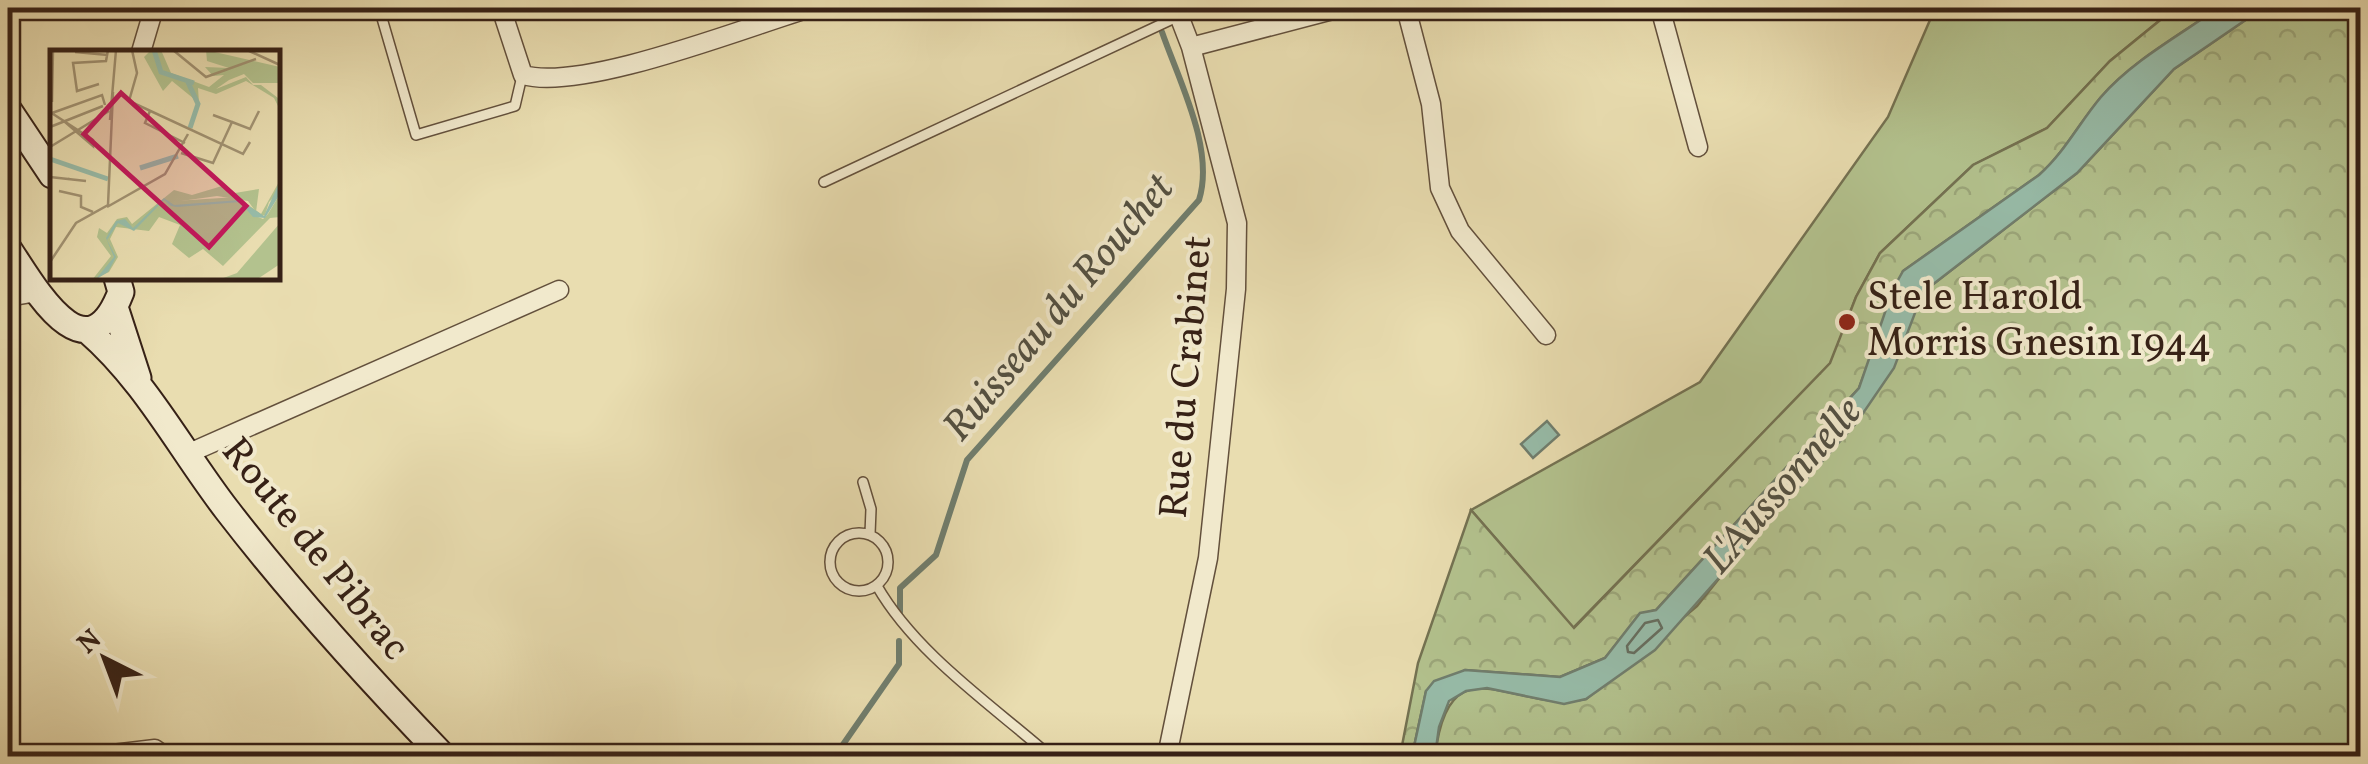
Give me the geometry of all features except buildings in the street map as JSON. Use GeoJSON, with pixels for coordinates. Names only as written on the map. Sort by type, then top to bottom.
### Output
{"type":"FeatureCollection","features":[{"type":"Feature","properties":{"kind":"main road"},"geometry":{"type":"LineString","coordinates":[[8,109],[49,165]]}},
{"type":"Feature","properties":{"kind":"main road","name":"Route de Pibrac"},"geometry":{"type":"LineString","coordinates":[[8,248],[53,314],[66,324],[87,330],[139,380],[187,454],[343,651],[444,756]]}},
{"type":"Feature","properties":{"kind":"main road"},"geometry":{"type":"LineString","coordinates":[[87,330],[104,322],[115,307],[120,292],[118,280]]}},
{"type":"Feature","properties":{"kind":"main road","name":"Route de Pibrac"},"geometry":{"type":"LineString","coordinates":[[115,307],[139,380]]}},
{"type":"Feature","properties":{"kind":"street"},"geometry":{"type":"LineString","coordinates":[[142,50],[154,8]]}},
{"type":"Feature","properties":{"kind":"street"},"geometry":{"type":"LineString","coordinates":[[501,8],[522,76],[588,73],[810,8]]}},
{"type":"Feature","properties":{"kind":"street"},"geometry":{"type":"LineString","coordinates":[[1191,46],[1340,8]]}},
{"type":"Feature","properties":{"kind":"street"},"geometry":{"type":"LineString","coordinates":[[1406,8],[1431,104],[1440,188],[1460,232],[1546,335]]}},
{"type":"Feature","properties":{"kind":"street"},"geometry":{"type":"LineString","coordinates":[[1660,8],[1698,147]]}},
{"type":"Feature","properties":{"kind":"street","name":"Rue du Crabinet"},"geometry":{"type":"LineString","coordinates":[[1167,756],[1208,558],[1236,289],[1237,223],[1191,46],[1178,12]]}},
{"type":"Feature","properties":{"kind":"street"},"geometry":{"type":"LineString","coordinates":[[187,454],[559,290]]}},
{"type":"Feature","properties":{"kind":"street"},"geometry":{"type":"LineString","coordinates":[[8,296],[37,292]]}},
{"type":"Feature","properties":{"kind":"street"},"geometry":{"type":"LineString","coordinates":[[96,756],[155,749],[165,756]]}},
{"type":"Feature","properties":{"kind":"lane"},"geometry":{"type":"LineString","coordinates":[[379,8],[416,135],[515,106],[522,76]]}},
{"type":"Feature","properties":{"kind":"lane"},"geometry":{"type":"LineString","coordinates":[[824,182],[1178,12]]}},
{"type":"Feature","properties":{"kind":"lane"},"geometry":{"type":"LineString","coordinates":[[863,482],[871,508],[870,534],[888,556],[886,575],[877,586],[863,592],[844,588],[830,564],[841,539],[850,534],[870,534]]}},
{"type":"Feature","properties":{"kind":"lane"},"geometry":{"type":"LineString","coordinates":[[877,586],[892,612],[927,647],[1050,756]]}},
{"type":"Feature","properties":{"kind":"green space"},"geometry":{"type":"Polygon","coordinates":[[[1975,8],[2175,8],[2110,61],[2047,128],[1973,165],[1880,253],[1856,297],[1831,363],[1573,628],[1471,510],[1700,382],[1888,117],[1930,20],[1975,8]]]}},
{"type":"Feature","properties":{"kind":"green space"},"geometry":{"type":"Polygon","coordinates":[[[2175,8],[2218,8],[2113,84],[2039,175],[1903,271],[1859,388],[1656,610],[1640,614],[1605,658],[1560,677],[1465,670],[1426,691],[1412,756],[1400,756],[1418,663],[1471,510],[1574,628],[1830,363],[1856,297],[1880,253],[1973,165],[2047,128],[2110,61],[2175,8]]]}},
{"type":"Feature","properties":{"kind":"green space"},"geometry":{"type":"Polygon","coordinates":[[[2263,8],[2360,8],[2360,756],[1435,756],[1443,720],[1454,699],[1470,690],[1489,689],[1559,701],[1586,699],[1697,606],[1761,526],[1857,422],[1923,292],[2077,173],[2174,69],[2263,8]]]}},
{"type":"Feature","properties":{"kind":"water","name":"L'Aussonnelle"},"geometry":{"type":"Polygon","coordinates":[[[2218,8],[2263,8],[2174,69],[2077,173],[1923,292],[1894,368],[1857,422],[1655,650],[1586,699],[1564,704],[1487,688],[1466,691],[1449,701],[1439,727],[1435,756],[1412,756],[1426,691],[1434,681],[1465,670],[1560,677],[1605,658],[1640,613],[1656,610],[1859,388],[1893,289],[1903,271],[2039,175],[2113,84],[2218,8]]]}},
{"type":"Feature","properties":{"kind":"water"},"geometry":{"type":"Polygon","coordinates":[[[1547,421],[1559,435],[1533,458],[1521,444],[1547,421]]]}},
{"type":"Feature","properties":{"kind":"waterway","name":"Ruisseau du Rouchet"},"geometry":{"type":"LineString","coordinates":[[1153,8],[1157,17]]}},
{"type":"Feature","properties":{"kind":"waterway","name":"Ruisseau du Rouchet"},"geometry":{"type":"LineString","coordinates":[[900,612],[900,588],[936,555],[967,460],[1199,200],[1203,180],[1199,137],[1162,32]]}},
{"type":"Feature","properties":{"kind":"waterway","name":"Ruisseau du Rouchet"},"geometry":{"type":"LineString","coordinates":[[835,756],[899,664],[899,641]]}},
{"type":"Feature","properties":{"kind":"place","name":"Stele Harold Morris Gnesin 1944"},"geometry":{"type":"Point","coordinates":[1847,322]}}]}
